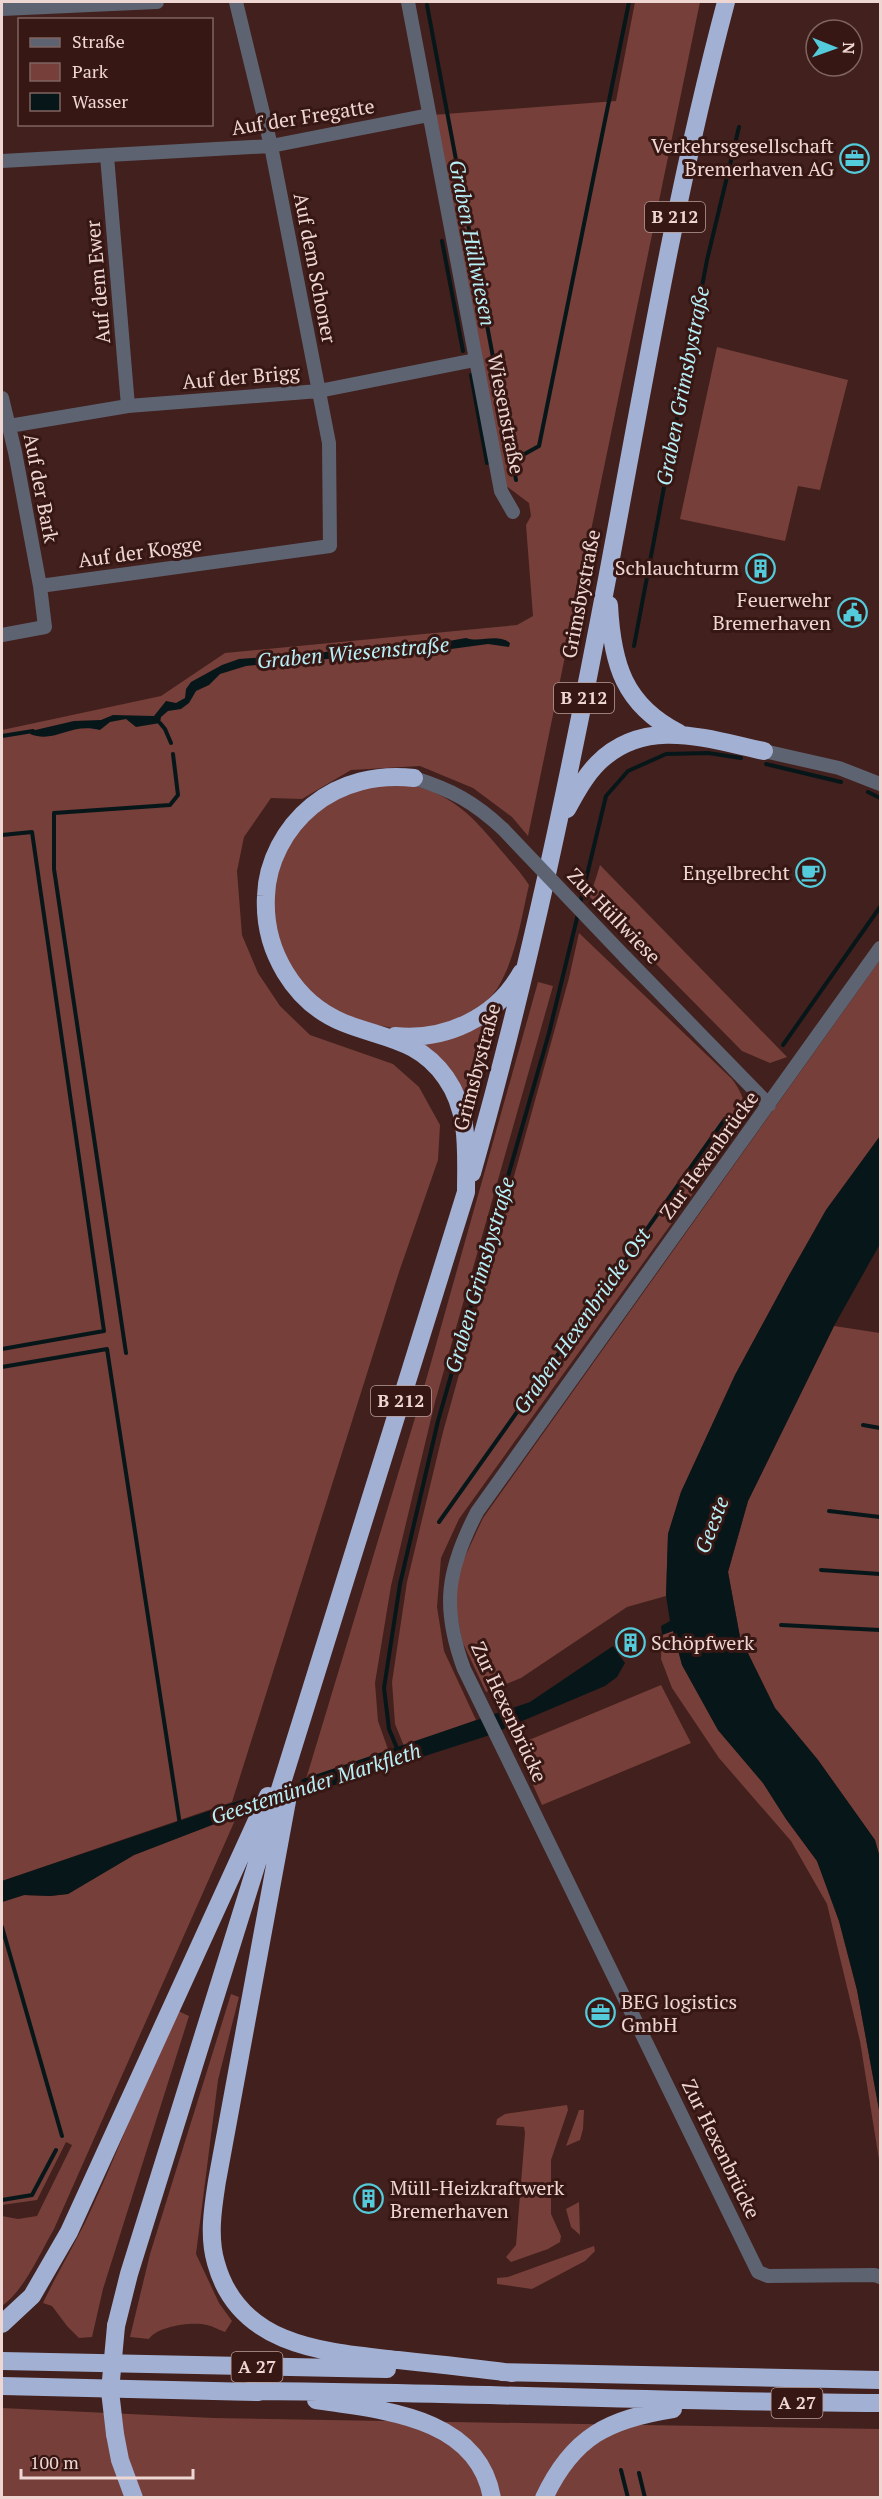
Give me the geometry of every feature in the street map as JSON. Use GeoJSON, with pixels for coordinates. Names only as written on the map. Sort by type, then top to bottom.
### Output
{"type":"FeatureCollection","features":[{"type":"Feature","properties":{"kind":"highway","name":"Grimsbystraße"},"geometry":{"type":"LineString","coordinates":[[466,1192],[508,1046],[560,821],[672,233],[701,96],[726,2]]}},
{"type":"Feature","properties":{"kind":"highway"},"geometry":{"type":"LineString","coordinates":[[608,576],[612,644],[624,682],[654,718],[681,734]]}},
{"type":"Feature","properties":{"kind":"highway"},"geometry":{"type":"LineString","coordinates":[[560,821],[587,775],[609,753],[636,739],[658,734],[681,734],[764,751]]}},
{"type":"Feature","properties":{"kind":"highway"},"geometry":{"type":"LineString","coordinates":[[414,778],[359,781],[345,786],[318,801],[296,821],[273,860],[266,890],[269,935],[280,964],[297,989],[319,1009],[346,1024],[387,1036],[420,1052],[434,1063],[455,1093],[465,1129],[466,1192]]}},
{"type":"Feature","properties":{"kind":"highway"},"geometry":{"type":"LineString","coordinates":[[387,1036],[434,1035],[461,1027],[478,1018],[507,993],[527,962]]}},
{"type":"Feature","properties":{"kind":"highway","name":"B 212"},"geometry":{"type":"LineString","coordinates":[[270,1820],[466,1192]]}},
{"type":"Feature","properties":{"kind":"highway"},"geometry":{"type":"LineString","coordinates":[[2,2324],[32,2296],[69,2232],[270,1820]]}},
{"type":"Feature","properties":{"kind":"highway"},"geometry":{"type":"LineString","coordinates":[[134,2498],[120,2460],[115,2434],[111,2369],[116,2326],[133,2263],[270,1820]]}},
{"type":"Feature","properties":{"kind":"highway"},"geometry":{"type":"LineString","coordinates":[[270,1820],[217,2181],[212,2236],[215,2261],[221,2277],[237,2306],[265,2330],[287,2340],[347,2355],[512,2373]]}},
{"type":"Feature","properties":{"kind":"highway","name":"A 27"},"geometry":{"type":"LineString","coordinates":[[2,2361],[880,2380]]}},
{"type":"Feature","properties":{"kind":"highway","name":"A 27"},"geometry":{"type":"LineString","coordinates":[[2,2386],[406,2392],[713,2402],[880,2403]]}},
{"type":"Feature","properties":{"kind":"highway"},"geometry":{"type":"LineString","coordinates":[[248,2391],[391,2412],[437,2427],[465,2447],[477,2461],[492,2498]]}},
{"type":"Feature","properties":{"kind":"highway"},"geometry":{"type":"LineString","coordinates":[[543,2498],[567,2459],[594,2433],[632,2417],[713,2402]]}},
{"type":"Feature","properties":{"kind":"street"},"geometry":{"type":"LineString","coordinates":[[2,9],[157,2]]}},
{"type":"Feature","properties":{"kind":"street","name":"Auf dem Schoner"},"geometry":{"type":"LineString","coordinates":[[236,2],[271,146],[329,443],[330,546]]}},
{"type":"Feature","properties":{"kind":"street","name":"Wiesenstraße"},"geometry":{"type":"LineString","coordinates":[[408,2],[501,491],[513,513]]}},
{"type":"Feature","properties":{"kind":"street","name":"Auf der Fregatte"},"geometry":{"type":"LineString","coordinates":[[2,161],[271,146],[429,115]]}},
{"type":"Feature","properties":{"kind":"street","name":"Auf dem Ewer"},"geometry":{"type":"LineString","coordinates":[[107,156],[128,406]]}},
{"type":"Feature","properties":{"kind":"street","name":"Auf der Brigg"},"geometry":{"type":"LineString","coordinates":[[9,426],[128,406],[319,391],[475,360]]}},
{"type":"Feature","properties":{"kind":"street","name":"Auf der Bark"},"geometry":{"type":"LineString","coordinates":[[2,398],[9,426],[8,454],[40,586]]}},
{"type":"Feature","properties":{"kind":"street","name":"Auf der Kogge"},"geometry":{"type":"LineString","coordinates":[[40,586],[330,546]]}},
{"type":"Feature","properties":{"kind":"street"},"geometry":{"type":"LineString","coordinates":[[2,635],[45,627],[40,586]]}},
{"type":"Feature","properties":{"kind":"street"},"geometry":{"type":"LineString","coordinates":[[764,751],[839,768],[880,784]]}},
{"type":"Feature","properties":{"kind":"street","name":"Zur Hüllwiese"},"geometry":{"type":"LineString","coordinates":[[414,778],[458,794],[474,804],[502,829],[769,1105]]}},
{"type":"Feature","properties":{"kind":"street","name":"Zur Hexenbrücke"},"geometry":{"type":"LineString","coordinates":[[880,948],[477,1512],[463,1539],[453,1567],[449,1594],[449,1618],[455,1646],[500,1744],[758,2272],[768,2276],[875,2275],[880,2277]]}},
{"type":"Feature","properties":{"kind":"green space"},"geometry":{"type":"Polygon","coordinates":[[[635,2],[700,2],[528,836],[512,817],[473,788],[420,766],[351,770],[302,799],[271,798],[244,837],[237,871],[242,935],[258,973],[280,1006],[310,1035],[393,1064],[419,1087],[440,1125],[438,1160],[399,1272],[232,1802],[2,1881],[2,730],[161,696],[225,653],[517,625],[533,616],[526,525],[531,516],[529,503],[505,485],[432,115],[616,101],[635,2]]]}},
{"type":"Feature","properties":{"kind":"green space"},"geometry":{"type":"Polygon","coordinates":[[[717,347],[848,380],[820,490],[798,486],[785,541],[680,519],[717,347]]]}},
{"type":"Feature","properties":{"kind":"green space"},"geometry":{"type":"Polygon","coordinates":[[[400,782],[417,786],[445,798],[467,813],[529,885],[509,964],[497,989],[472,1013],[442,1027],[406,1029],[386,1027],[345,1015],[311,996],[291,973],[273,919],[271,907],[275,872],[288,843],[309,817],[339,795],[400,782]]]}},
{"type":"Feature","properties":{"kind":"green space"},"geometry":{"type":"Polygon","coordinates":[[[600,865],[787,1057],[770,1063],[742,1051],[590,897],[600,865]]]}},
{"type":"Feature","properties":{"kind":"green space"},"geometry":{"type":"Polygon","coordinates":[[[579,933],[732,1079],[743,1098],[743,1117],[738,1131],[459,1519],[441,1558],[437,1607],[444,1651],[476,1720],[404,1746],[395,1724],[392,1682],[407,1582],[443,1432],[569,978],[579,933]]]}},
{"type":"Feature","properties":{"kind":"green space"},"geometry":{"type":"Polygon","coordinates":[[[880,960],[880,1136],[826,1210],[735,1375],[681,1492],[668,1534],[666,1596],[627,1607],[521,1678],[486,1692],[462,1641],[456,1608],[457,1574],[483,1518],[880,960]]]}},
{"type":"Feature","properties":{"kind":"green space"},"geometry":{"type":"Polygon","coordinates":[[[538,982],[553,986],[435,1402],[391,1586],[375,1683],[378,1721],[389,1752],[306,1779],[421,1398],[538,982]]]}},
{"type":"Feature","properties":{"kind":"green space"},"geometry":{"type":"Polygon","coordinates":[[[501,1003],[471,1127],[416,1043],[501,1003]]]}},
{"type":"Feature","properties":{"kind":"green space"},"geometry":{"type":"Polygon","coordinates":[[[834,1326],[880,1333],[880,1858],[875,1840],[818,1760],[775,1708],[740,1637],[728,1572],[748,1501],[834,1326]]]}},
{"type":"Feature","properties":{"kind":"green space"},"geometry":{"type":"Polygon","coordinates":[[[673,1631],[682,1665],[718,1730],[763,1783],[817,1861],[839,1921],[857,1990],[880,2115],[880,2166],[860,2041],[827,1904],[791,1841],[719,1758],[672,1688],[661,1659],[662,1635],[673,1631]]]}},
{"type":"Feature","properties":{"kind":"green space"},"geometry":{"type":"Polygon","coordinates":[[[661,1685],[691,1743],[542,1805],[518,1751],[529,1740],[661,1685]]]}},
{"type":"Feature","properties":{"kind":"green space"},"geometry":{"type":"Polygon","coordinates":[[[236,1818],[54,2229],[25,2281],[2,2306],[2,2216],[18,2219],[37,2216],[72,2145],[66,2142],[37,2200],[2,2205],[2,1902],[24,1895],[68,1894],[134,1855],[236,1818]]]}},
{"type":"Feature","properties":{"kind":"green space"},"geometry":{"type":"Polygon","coordinates":[[[231,1994],[239,1997],[218,2080],[196,2254],[219,2303],[232,2321],[225,2332],[201,2324],[193,2324],[167,2328],[149,2339],[130,2337],[150,2254],[231,1994]]]}},
{"type":"Feature","properties":{"kind":"green space"},"geometry":{"type":"Polygon","coordinates":[[[178,2011],[189,2016],[103,2289],[92,2337],[79,2338],[52,2306],[43,2303],[89,2214],[178,2011]]]}},
{"type":"Feature","properties":{"kind":"green space"},"geometry":{"type":"Polygon","coordinates":[[[567,2105],[568,2110],[551,2160],[551,2214],[561,2236],[560,2242],[548,2249],[511,2262],[506,2257],[516,2245],[525,2133],[524,2127],[496,2125],[497,2119],[505,2114],[567,2105]]]}},
{"type":"Feature","properties":{"kind":"green space"},"geometry":{"type":"Polygon","coordinates":[[[579,2110],[584,2110],[580,2140],[566,2146],[579,2110]]]}},
{"type":"Feature","properties":{"kind":"green space"},"geometry":{"type":"Polygon","coordinates":[[[579,2202],[580,2235],[571,2227],[566,2209],[579,2202]]]}},
{"type":"Feature","properties":{"kind":"green space"},"geometry":{"type":"Polygon","coordinates":[[[594,2246],[595,2251],[585,2261],[532,2289],[497,2284],[497,2278],[508,2277],[594,2246]]]}},
{"type":"Feature","properties":{"kind":"green space"},"geometry":{"type":"Polygon","coordinates":[[[2,2408],[214,2418],[880,2429],[880,2497],[2,2497],[2,2408]]]}},
{"type":"Feature","properties":{"kind":"water"},"geometry":{"type":"Polygon","coordinates":[[[466,638],[494,638],[510,643],[509,647],[488,644],[429,652],[421,650],[387,655],[355,655],[292,664],[246,666],[220,674],[209,685],[196,691],[189,703],[181,709],[168,711],[161,717],[160,723],[136,727],[126,719],[110,722],[100,730],[80,729],[47,736],[30,734],[31,731],[74,721],[101,720],[113,715],[154,716],[166,701],[176,703],[185,698],[186,689],[191,682],[222,665],[239,659],[296,657],[337,650],[352,652],[392,646],[426,645],[466,638]]]}},
{"type":"Feature","properties":{"kind":"water","name":"Geeste"},"geometry":{"type":"Polygon","coordinates":[[[880,1136],[880,1244],[834,1326],[748,1501],[728,1572],[740,1637],[775,1708],[818,1760],[875,1840],[880,1858],[880,2115],[857,1990],[839,1921],[817,1861],[763,1783],[718,1730],[682,1665],[673,1631],[662,1635],[661,1626],[670,1621],[666,1596],[668,1534],[681,1492],[735,1375],[787,1279],[826,1210],[880,1136]]]}},
{"type":"Feature","properties":{"kind":"water","name":"Geestemünder Markfleth"},"geometry":{"type":"Polygon","coordinates":[[[613,1646],[625,1663],[617,1677],[605,1686],[487,1736],[217,1823],[134,1855],[68,1894],[24,1895],[2,1902],[2,1881],[530,1702],[613,1646]]]}},
{"type":"Feature","properties":{"kind":"pier"},"geometry":{"type":"Polygon","coordinates":[[[302,1777],[297,1800],[237,1821],[247,1796],[302,1777]]]}},
{"type":"Feature","properties":{"kind":"waterway"},"geometry":{"type":"LineString","coordinates":[[512,461],[539,446],[629,2]]}},
{"type":"Feature","properties":{"kind":"waterway","name":"Graben Hüllwiesen"},"geometry":{"type":"LineString","coordinates":[[427,5],[516,480]]}},
{"type":"Feature","properties":{"kind":"waterway","name":"Graben Grimsbystraße"},"geometry":{"type":"LineString","coordinates":[[634,646],[707,260],[739,127]]}},
{"type":"Feature","properties":{"kind":"waterway"},"geometry":{"type":"LineString","coordinates":[[442,241],[463,351]]}},
{"type":"Feature","properties":{"kind":"waterway"},"geometry":{"type":"LineString","coordinates":[[471,375],[487,463]]}},
{"type":"Feature","properties":{"kind":"waterway"},"geometry":{"type":"LineString","coordinates":[[160,723],[171,743]]}},
{"type":"Feature","properties":{"kind":"waterway","name":"Graben Wiesenstraße"},"geometry":{"type":"LineString","coordinates":[[2,736],[33,731]]}},
{"type":"Feature","properties":{"kind":"waterway"},"geometry":{"type":"LineString","coordinates":[[580,904],[606,796],[628,771],[666,754],[708,753],[741,758]]}},
{"type":"Feature","properties":{"kind":"waterway"},"geometry":{"type":"LineString","coordinates":[[126,1353],[54,869],[54,813],[170,805],[178,795],[173,754]]}},
{"type":"Feature","properties":{"kind":"waterway"},"geometry":{"type":"LineString","coordinates":[[766,764],[841,782]]}},
{"type":"Feature","properties":{"kind":"waterway"},"geometry":{"type":"LineString","coordinates":[[868,792],[880,798]]}},
{"type":"Feature","properties":{"kind":"waterway"},"geometry":{"type":"LineString","coordinates":[[2,835],[32,832],[104,1331],[2,1349]]}},
{"type":"Feature","properties":{"kind":"waterway"},"geometry":{"type":"LineString","coordinates":[[783,1045],[880,907]]}},
{"type":"Feature","properties":{"kind":"waterway","name":"Graben Grimsbystraße"},"geometry":{"type":"LineString","coordinates":[[399,1753],[389,1729],[384,1688],[400,1584],[438,1421],[549,1033],[578,914]]}},
{"type":"Feature","properties":{"kind":"waterway","name":"Graben Hexenbrücke Ost"},"geometry":{"type":"LineString","coordinates":[[439,1522],[725,1119]]}},
{"type":"Feature","properties":{"kind":"waterway"},"geometry":{"type":"LineString","coordinates":[[2,1367],[107,1349],[180,1825]]}},
{"type":"Feature","properties":{"kind":"waterway"},"geometry":{"type":"LineString","coordinates":[[863,1425],[880,1428]]}},
{"type":"Feature","properties":{"kind":"waterway"},"geometry":{"type":"LineString","coordinates":[[829,1511],[880,1517]]}},
{"type":"Feature","properties":{"kind":"waterway"},"geometry":{"type":"LineString","coordinates":[[821,1570],[880,1574]]}},
{"type":"Feature","properties":{"kind":"waterway"},"geometry":{"type":"LineString","coordinates":[[781,1625],[880,1630]]}},
{"type":"Feature","properties":{"kind":"waterway"},"geometry":{"type":"LineString","coordinates":[[2,1927],[62,2136]]}},
{"type":"Feature","properties":{"kind":"waterway"},"geometry":{"type":"LineString","coordinates":[[2,2200],[32,2195],[56,2150]]}},
{"type":"Feature","properties":{"kind":"waterway"},"geometry":{"type":"LineString","coordinates":[[621,2470],[628,2498]]}},
{"type":"Feature","properties":{"kind":"waterway"},"geometry":{"type":"LineString","coordinates":[[639,2473],[645,2498]]}},
{"type":"Feature","properties":{"kind":"place","name":"Verkehrsgesellschaft Bremerhaven AG"},"geometry":{"type":"Point","coordinates":[855,158]}},
{"type":"Feature","properties":{"kind":"place","name":"Schlauchturm"},"geometry":{"type":"Point","coordinates":[760,568]}},
{"type":"Feature","properties":{"kind":"place","name":"Feuerwehr Bremerhaven"},"geometry":{"type":"Point","coordinates":[852,612]}},
{"type":"Feature","properties":{"kind":"place","name":"Engelbrecht"},"geometry":{"type":"Point","coordinates":[811,873]}},
{"type":"Feature","properties":{"kind":"place","name":"Schöpfwerk"},"geometry":{"type":"Point","coordinates":[630,1643]}},
{"type":"Feature","properties":{"kind":"place","name":"BEG logistics GmbH"},"geometry":{"type":"Point","coordinates":[600,2013]}},
{"type":"Feature","properties":{"kind":"place","name":"Müll-Heizkraftwerk Bremerhaven"},"geometry":{"type":"Point","coordinates":[369,2199]}}]}
